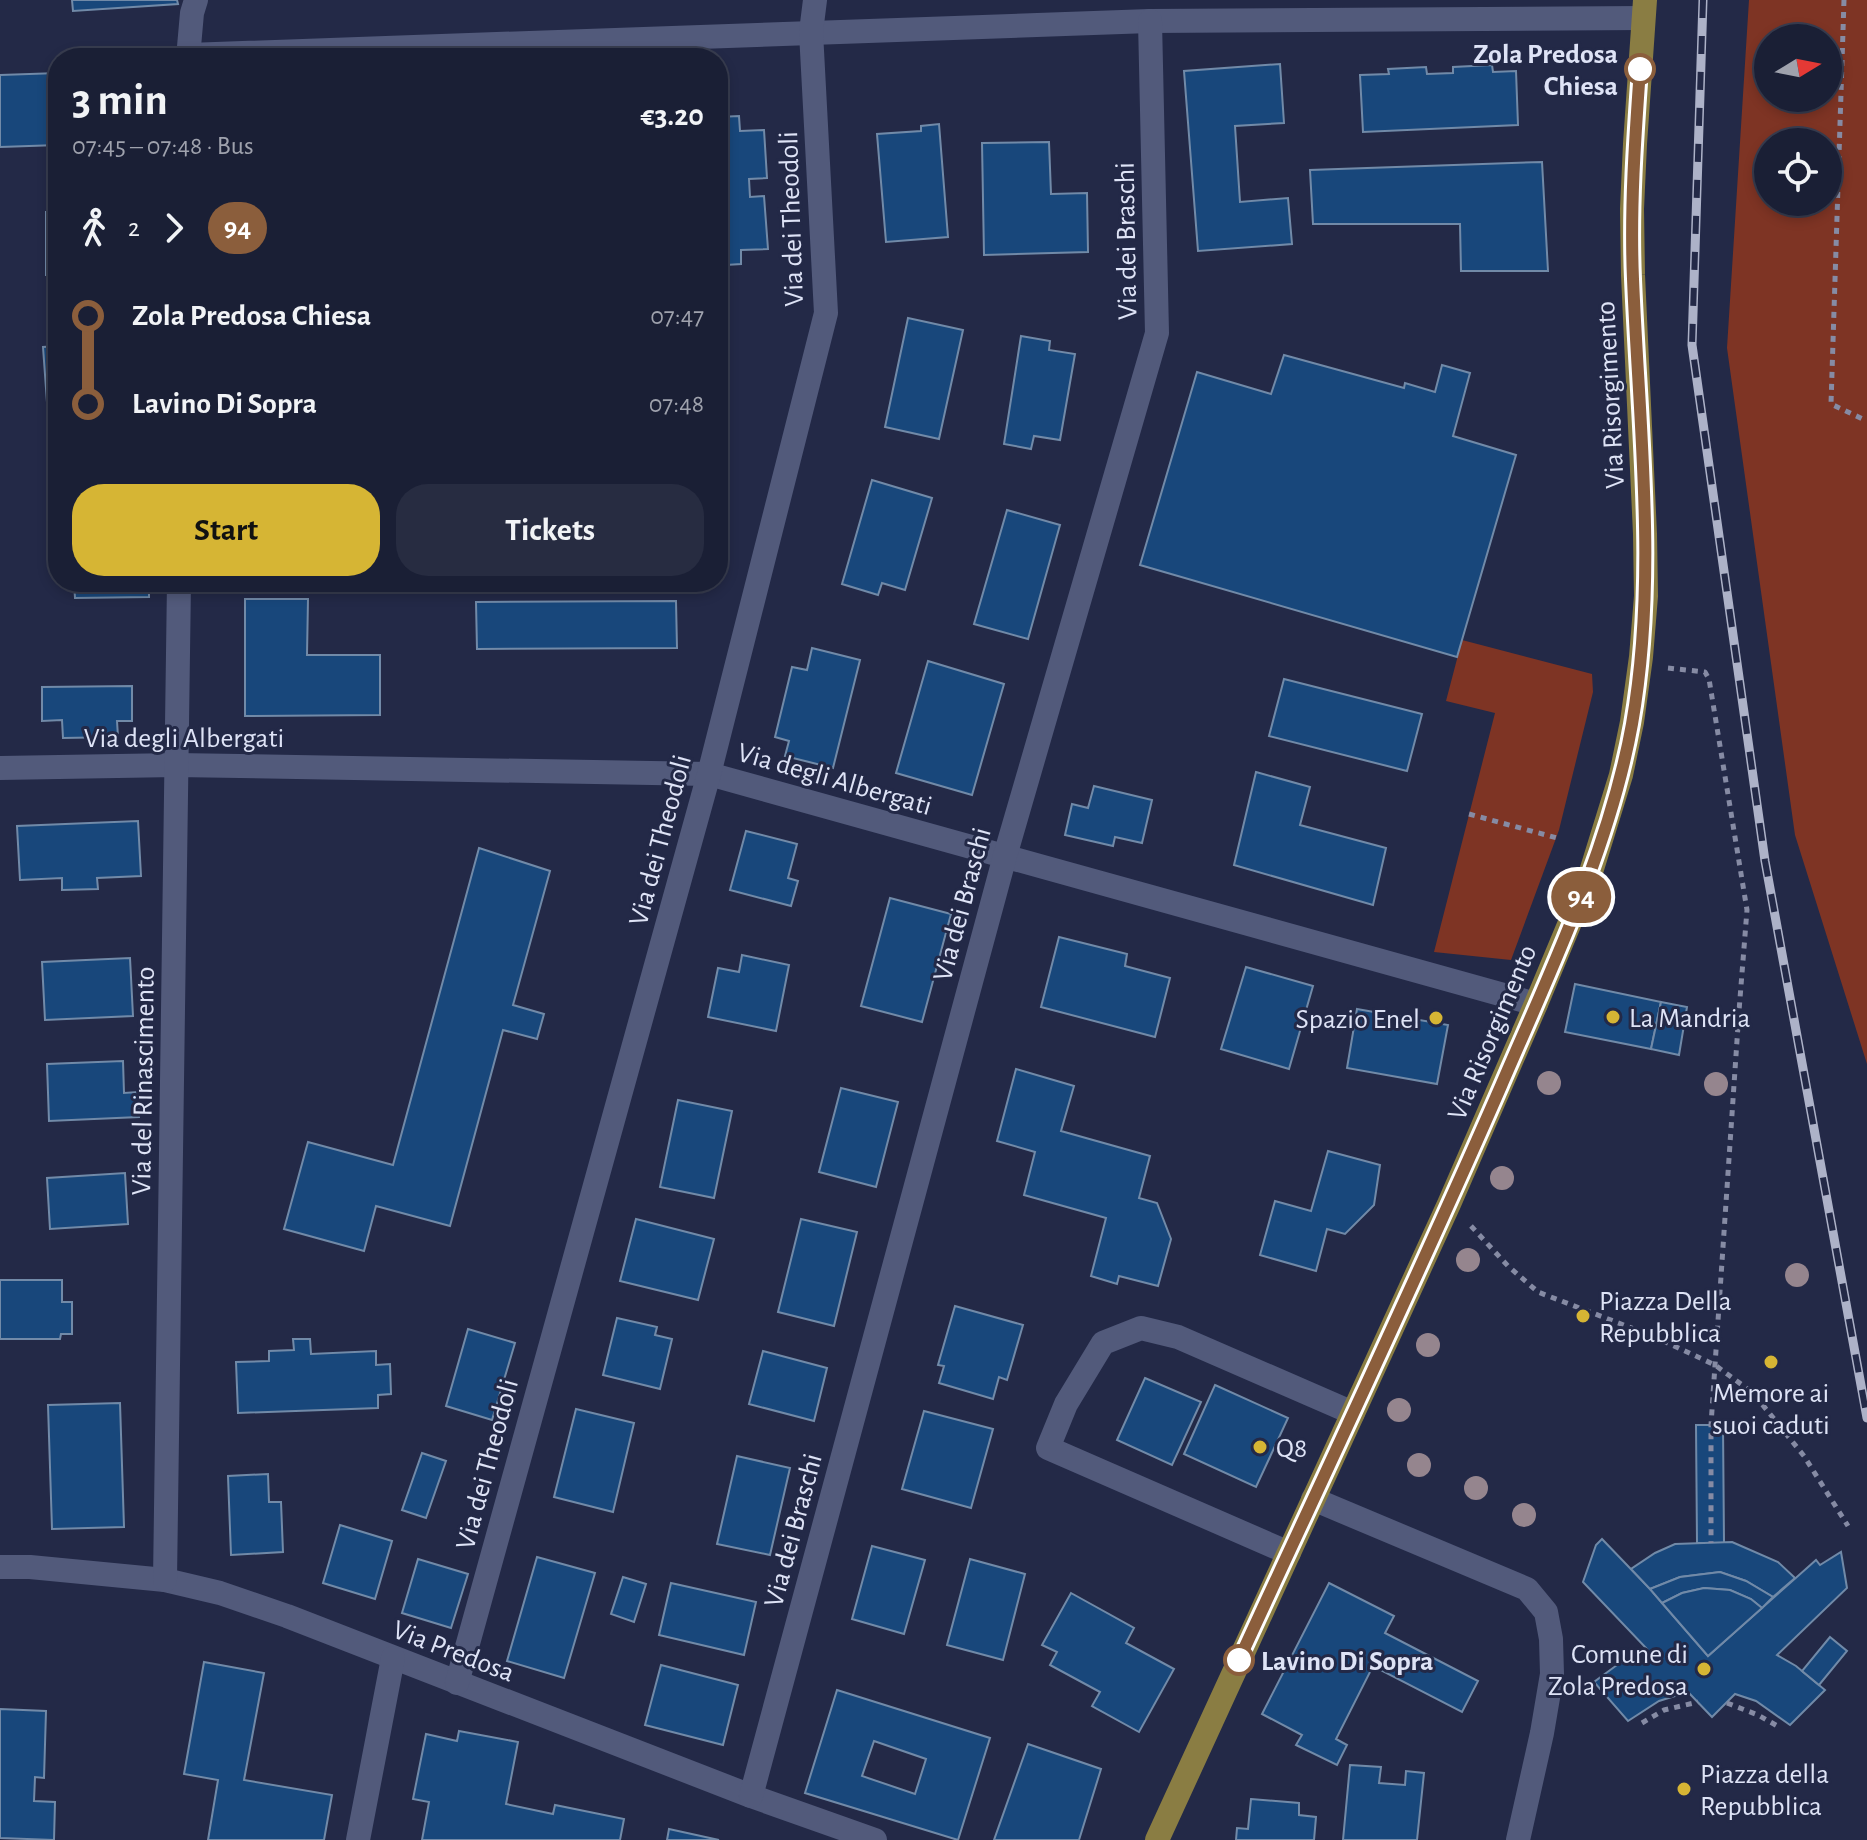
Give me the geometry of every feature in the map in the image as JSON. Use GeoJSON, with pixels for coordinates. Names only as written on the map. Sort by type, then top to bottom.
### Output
{"type":"FeatureCollection","features":[{"type":"Feature","properties":{"kind":"main road","name":"Via Risorgimento"},"geometry":{"type":"LineString","coordinates":[[1157,1840],[1449,1204],[1591,872],[1621,775],[1640,665],[1646,596],[1632,209],[1644,9]]}},
{"type":"Feature","properties":{"kind":"street"},"geometry":{"type":"LineString","coordinates":[[189,48],[196,0]]}},
{"type":"Feature","properties":{"kind":"street","name":"Via dei Theodoli"},"geometry":{"type":"LineString","coordinates":[[457,1683],[709,774],[826,313],[811,32],[815,0]]}},
{"type":"Feature","properties":{"kind":"street"},"geometry":{"type":"LineString","coordinates":[[412,48],[1150,21],[1644,9]]}},
{"type":"Feature","properties":{"kind":"street","name":"Via dei Braschi"},"geometry":{"type":"LineString","coordinates":[[751,1796],[1005,856],[1157,333],[1150,21]]}},
{"type":"Feature","properties":{"kind":"street","name":"Via del Rinascimento"},"geometry":{"type":"LineString","coordinates":[[165,1580],[179,592]]}},
{"type":"Feature","properties":{"kind":"street","name":"Via degli Albergati"},"geometry":{"type":"LineString","coordinates":[[0,768],[176,765],[709,774],[1536,1004]]}},
{"type":"Feature","properties":{"kind":"street"},"geometry":{"type":"LineString","coordinates":[[1289,1553],[1048,1448],[1066,1404],[1103,1343],[1141,1328],[1178,1337],[1353,1413]]}},
{"type":"Feature","properties":{"kind":"street"},"geometry":{"type":"LineString","coordinates":[[1313,1499],[1527,1589],[1546,1612],[1552,1674],[1518,1840]]}},
{"type":"Feature","properties":{"kind":"street","name":"Via Predosa"},"geometry":{"type":"LineString","coordinates":[[0,1567],[165,1580],[220,1593],[287,1616],[751,1796],[875,1840]]}},
{"type":"Feature","properties":{"kind":"street"},"geometry":{"type":"LineString","coordinates":[[358,1840],[393,1658]]}},
{"type":"Feature","properties":{"kind":"path"},"geometry":{"type":"LineString","coordinates":[[1844,0],[1831,404],[1867,421]]}},
{"type":"Feature","properties":{"kind":"path"},"geometry":{"type":"LineString","coordinates":[[1640,665],[1705,672],[1709,679],[1747,910],[1711,1425],[1711,1543]]}},
{"type":"Feature","properties":{"kind":"path"},"geometry":{"type":"LineString","coordinates":[[1469,814],[1557,838]]}},
{"type":"Feature","properties":{"kind":"path"},"geometry":{"type":"LineString","coordinates":[[1462,1217],[1508,1266],[1538,1292],[1655,1337],[1715,1365],[1753,1393],[1804,1456],[1848,1526]]}},
{"type":"Feature","properties":{"kind":"path"},"geometry":{"type":"LineString","coordinates":[[1642,1723],[1664,1710],[1698,1702]]}},
{"type":"Feature","properties":{"kind":"path"},"geometry":{"type":"LineString","coordinates":[[1727,1703],[1781,1728]]}},
{"type":"Feature","properties":{"kind":"shaded area"},"geometry":{"type":"Polygon","coordinates":[[[1749,0],[1867,0],[1867,1064],[1795,835],[1727,348],[1749,0]]]}},
{"type":"Feature","properties":{"kind":"shaded area"},"geometry":{"type":"Polygon","coordinates":[[[1462,640],[1592,674],[1593,692],[1559,830],[1511,960],[1434,952],[1495,713],[1446,701],[1462,640]]]}},
{"type":"Feature","properties":{"kind":"building"},"geometry":{"type":"Polygon","coordinates":[[[72,0],[177,0],[178,4],[73,11],[72,0]]]}},
{"type":"Feature","properties":{"kind":"building"},"geometry":{"type":"Polygon","coordinates":[[[1280,64],[1284,123],[1235,126],[1240,202],[1288,198],[1292,244],[1198,251],[1184,71],[1280,64]]]}},
{"type":"Feature","properties":{"kind":"building"},"geometry":{"type":"Polygon","coordinates":[[[1492,65],[1493,72],[1516,71],[1518,125],[1363,132],[1360,75],[1389,74],[1388,69],[1426,67],[1427,74],[1453,73],[1453,67],[1492,65]]]}},
{"type":"Feature","properties":{"kind":"building"},"geometry":{"type":"Polygon","coordinates":[[[48,73],[48,145],[0,147],[0,75],[48,73]]]}},
{"type":"Feature","properties":{"kind":"building"},"geometry":{"type":"Polygon","coordinates":[[[739,116],[740,131],[764,130],[767,178],[749,179],[750,197],[764,196],[768,249],[741,250],[741,264],[728,265],[728,117],[739,116]]]}},
{"type":"Feature","properties":{"kind":"building"},"geometry":{"type":"Polygon","coordinates":[[[939,124],[948,237],[886,242],[877,134],[921,131],[921,126],[939,124]]]}},
{"type":"Feature","properties":{"kind":"building"},"geometry":{"type":"Polygon","coordinates":[[[1049,142],[1051,194],[1087,193],[1088,252],[984,255],[982,143],[1049,142]]]}},
{"type":"Feature","properties":{"kind":"building"},"geometry":{"type":"Polygon","coordinates":[[[1542,162],[1548,271],[1461,271],[1460,224],[1313,224],[1310,170],[1542,162]]]}},
{"type":"Feature","properties":{"kind":"building"},"geometry":{"type":"Polygon","coordinates":[[[46,212],[48,212],[48,275],[46,212]]]}},
{"type":"Feature","properties":{"kind":"building"},"geometry":{"type":"Polygon","coordinates":[[[908,318],[963,330],[939,439],[885,427],[908,318]]]}},
{"type":"Feature","properties":{"kind":"building"},"geometry":{"type":"Polygon","coordinates":[[[1021,336],[1050,341],[1049,350],[1075,354],[1060,440],[1034,436],[1031,449],[1004,444],[1021,336]]]}},
{"type":"Feature","properties":{"kind":"building"},"geometry":{"type":"Polygon","coordinates":[[[43,347],[48,347],[48,416],[43,347]]]}},
{"type":"Feature","properties":{"kind":"building"},"geometry":{"type":"Polygon","coordinates":[[[1284,355],[1404,388],[1405,383],[1435,392],[1442,365],[1470,373],[1453,436],[1516,455],[1457,657],[1140,565],[1197,372],[1271,394],[1284,355]]]}},
{"type":"Feature","properties":{"kind":"building"},"geometry":{"type":"Polygon","coordinates":[[[872,480],[932,498],[905,590],[882,583],[878,595],[842,584],[872,480]]]}},
{"type":"Feature","properties":{"kind":"building"},"geometry":{"type":"Polygon","coordinates":[[[1007,510],[1060,525],[1028,639],[974,624],[1007,510]]]}},
{"type":"Feature","properties":{"kind":"building"},"geometry":{"type":"Polygon","coordinates":[[[75,592],[149,592],[149,597],[75,598],[75,592]]]}},
{"type":"Feature","properties":{"kind":"building"},"geometry":{"type":"Polygon","coordinates":[[[245,599],[308,599],[307,655],[380,655],[380,715],[245,716],[245,599]]]}},
{"type":"Feature","properties":{"kind":"building"},"geometry":{"type":"Polygon","coordinates":[[[676,601],[677,648],[477,649],[476,602],[676,601]]]}},
{"type":"Feature","properties":{"kind":"building"},"geometry":{"type":"Polygon","coordinates":[[[812,648],[860,660],[833,768],[785,756],[789,741],[775,737],[792,667],[807,670],[812,648]]]}},
{"type":"Feature","properties":{"kind":"building"},"geometry":{"type":"Polygon","coordinates":[[[928,661],[1004,684],[972,795],[896,773],[928,661]]]}},
{"type":"Feature","properties":{"kind":"building"},"geometry":{"type":"Polygon","coordinates":[[[1284,679],[1422,714],[1407,771],[1269,736],[1284,679]]]}},
{"type":"Feature","properties":{"kind":"building"},"geometry":{"type":"Polygon","coordinates":[[[132,686],[132,721],[117,721],[118,737],[63,738],[62,720],[42,721],[42,687],[132,686]]]}},
{"type":"Feature","properties":{"kind":"building"},"geometry":{"type":"Polygon","coordinates":[[[1256,772],[1310,787],[1300,825],[1386,848],[1373,905],[1234,865],[1256,772]]]}},
{"type":"Feature","properties":{"kind":"building"},"geometry":{"type":"Polygon","coordinates":[[[1094,786],[1152,800],[1142,843],[1115,837],[1113,846],[1065,835],[1072,804],[1088,808],[1094,786]]]}},
{"type":"Feature","properties":{"kind":"building"},"geometry":{"type":"Polygon","coordinates":[[[138,821],[141,876],[97,878],[98,889],[62,890],[62,878],[20,880],[17,826],[138,821]]]}},
{"type":"Feature","properties":{"kind":"building"},"geometry":{"type":"Polygon","coordinates":[[[746,831],[797,844],[788,878],[798,881],[791,906],[730,890],[746,831]]]}},
{"type":"Feature","properties":{"kind":"building"},"geometry":{"type":"Polygon","coordinates":[[[479,848],[550,871],[513,1005],[544,1014],[537,1039],[503,1030],[450,1226],[376,1206],[364,1251],[284,1229],[308,1142],[393,1165],[479,848]]]}},
{"type":"Feature","properties":{"kind":"building"},"geometry":{"type":"Polygon","coordinates":[[[890,898],[951,914],[922,1022],[861,1006],[890,898]]]}},
{"type":"Feature","properties":{"kind":"building"},"geometry":{"type":"Polygon","coordinates":[[[1059,937],[1127,954],[1125,966],[1170,978],[1155,1037],[1041,1007],[1059,937]]]}},
{"type":"Feature","properties":{"kind":"building"},"geometry":{"type":"Polygon","coordinates":[[[742,955],[789,965],[776,1031],[708,1017],[718,968],[739,972],[742,955]]]}},
{"type":"Feature","properties":{"kind":"building"},"geometry":{"type":"Polygon","coordinates":[[[130,958],[133,1016],[45,1020],[42,962],[130,958]]]}},
{"type":"Feature","properties":{"kind":"building"},"geometry":{"type":"Polygon","coordinates":[[[1246,967],[1313,986],[1289,1069],[1221,1049],[1246,967]]]}},
{"type":"Feature","properties":{"kind":"building","name":"La Mandria"},"geometry":{"type":"Polygon","coordinates":[[[1575,984],[1661,1002],[1651,1049],[1565,1032],[1575,984]]]}},
{"type":"Feature","properties":{"kind":"building"},"geometry":{"type":"Polygon","coordinates":[[[1661,1002],[1687,1007],[1679,1055],[1651,1049],[1661,1002]]]}},
{"type":"Feature","properties":{"kind":"building"},"geometry":{"type":"Polygon","coordinates":[[[1357,1009],[1448,1025],[1437,1084],[1347,1068],[1357,1009]]]}},
{"type":"Feature","properties":{"kind":"building"},"geometry":{"type":"Polygon","coordinates":[[[123,1061],[124,1093],[138,1092],[139,1117],[49,1121],[47,1064],[123,1061]]]}},
{"type":"Feature","properties":{"kind":"building"},"geometry":{"type":"Polygon","coordinates":[[[1016,1069],[1074,1086],[1061,1131],[1150,1156],[1139,1198],[1157,1203],[1171,1239],[1158,1286],[1119,1276],[1117,1284],[1091,1276],[1106,1218],[1024,1195],[1035,1152],[997,1141],[1016,1069]]]}},
{"type":"Feature","properties":{"kind":"building"},"geometry":{"type":"Polygon","coordinates":[[[841,1088],[898,1102],[876,1187],[819,1172],[841,1088]]]}},
{"type":"Feature","properties":{"kind":"building"},"geometry":{"type":"Polygon","coordinates":[[[678,1100],[732,1111],[714,1198],[660,1187],[678,1100]]]}},
{"type":"Feature","properties":{"kind":"building"},"geometry":{"type":"Polygon","coordinates":[[[1328,1151],[1380,1165],[1374,1205],[1345,1234],[1327,1229],[1316,1271],[1260,1255],[1275,1201],[1311,1211],[1328,1151]]]}},
{"type":"Feature","properties":{"kind":"building"},"geometry":{"type":"Polygon","coordinates":[[[125,1173],[128,1224],[50,1229],[47,1178],[125,1173]]]}},
{"type":"Feature","properties":{"kind":"building"},"geometry":{"type":"Polygon","coordinates":[[[636,1219],[714,1239],[698,1300],[620,1281],[636,1219]]]}},
{"type":"Feature","properties":{"kind":"building"},"geometry":{"type":"Polygon","coordinates":[[[801,1219],[857,1232],[834,1326],[778,1312],[801,1219]]]}},
{"type":"Feature","properties":{"kind":"building"},"geometry":{"type":"Polygon","coordinates":[[[0,1280],[62,1280],[62,1302],[72,1302],[72,1334],[61,1334],[60,1339],[0,1339],[0,1280]]]}},
{"type":"Feature","properties":{"kind":"building"},"geometry":{"type":"Polygon","coordinates":[[[955,1306],[1023,1325],[1007,1380],[999,1377],[993,1399],[939,1383],[944,1366],[938,1365],[955,1306]]]}},
{"type":"Feature","properties":{"kind":"building"},"geometry":{"type":"Polygon","coordinates":[[[617,1318],[657,1327],[655,1335],[672,1339],[660,1389],[603,1375],[617,1318]]]}},
{"type":"Feature","properties":{"kind":"building"},"geometry":{"type":"Polygon","coordinates":[[[468,1329],[515,1343],[492,1420],[446,1406],[468,1329]]]}},
{"type":"Feature","properties":{"kind":"building"},"geometry":{"type":"Polygon","coordinates":[[[293,1339],[310,1339],[311,1354],[376,1351],[376,1365],[390,1364],[391,1394],[378,1395],[378,1408],[238,1413],[236,1362],[269,1361],[269,1351],[294,1350],[293,1339]]]}},
{"type":"Feature","properties":{"kind":"building"},"geometry":{"type":"Polygon","coordinates":[[[763,1351],[827,1368],[814,1421],[749,1404],[763,1351]]]}},
{"type":"Feature","properties":{"kind":"building"},"geometry":{"type":"Polygon","coordinates":[[[1145,1378],[1201,1402],[1172,1465],[1117,1440],[1145,1378]]]}},
{"type":"Feature","properties":{"kind":"building"},"geometry":{"type":"Polygon","coordinates":[[[1215,1385],[1288,1418],[1256,1487],[1184,1454],[1215,1385]]]}},
{"type":"Feature","properties":{"kind":"building"},"geometry":{"type":"Polygon","coordinates":[[[120,1403],[124,1527],[52,1529],[48,1405],[120,1403]]]}},
{"type":"Feature","properties":{"kind":"building"},"geometry":{"type":"Polygon","coordinates":[[[576,1409],[634,1423],[613,1512],[554,1497],[576,1409]]]}},
{"type":"Feature","properties":{"kind":"building"},"geometry":{"type":"Polygon","coordinates":[[[924,1411],[993,1429],[971,1508],[902,1489],[924,1411]]]}},
{"type":"Feature","properties":{"kind":"building"},"geometry":{"type":"Polygon","coordinates":[[[1696,1425],[1723,1425],[1724,1543],[1697,1543],[1696,1425]]]}},
{"type":"Feature","properties":{"kind":"building"},"geometry":{"type":"Polygon","coordinates":[[[422,1453],[446,1461],[426,1518],[402,1510],[422,1453]]]}},
{"type":"Feature","properties":{"kind":"building"},"geometry":{"type":"Polygon","coordinates":[[[737,1456],[790,1468],[770,1555],[717,1544],[737,1456]]]}},
{"type":"Feature","properties":{"kind":"building"},"geometry":{"type":"Polygon","coordinates":[[[268,1474],[269,1502],[281,1502],[283,1552],[231,1555],[228,1476],[268,1474]]]}},
{"type":"Feature","properties":{"kind":"building"},"geometry":{"type":"Polygon","coordinates":[[[340,1525],[392,1541],[375,1599],[323,1583],[340,1525]]]}},
{"type":"Feature","properties":{"kind":"building"},"geometry":{"type":"Polygon","coordinates":[[[1602,1539],[1708,1656],[1816,1560],[1820,1565],[1841,1552],[1847,1588],[1777,1655],[1825,1690],[1790,1725],[1756,1701],[1735,1694],[1712,1717],[1688,1692],[1659,1701],[1628,1721],[1594,1682],[1647,1649],[1583,1582],[1596,1545],[1602,1539]]]}},
{"type":"Feature","properties":{"kind":"building"},"geometry":{"type":"Polygon","coordinates":[[[1732,1542],[1778,1562],[1795,1578],[1773,1597],[1746,1581],[1720,1572],[1680,1577],[1650,1589],[1631,1569],[1675,1544],[1732,1542]]]}},
{"type":"Feature","properties":{"kind":"building"},"geometry":{"type":"Polygon","coordinates":[[[872,1546],[925,1560],[904,1634],[852,1619],[872,1546]]]}},
{"type":"Feature","properties":{"kind":"building"},"geometry":{"type":"Polygon","coordinates":[[[537,1557],[595,1573],[564,1678],[507,1661],[537,1557]]]}},
{"type":"Feature","properties":{"kind":"building"},"geometry":{"type":"Polygon","coordinates":[[[418,1559],[468,1574],[451,1628],[402,1613],[418,1559]]]}},
{"type":"Feature","properties":{"kind":"building"},"geometry":{"type":"Polygon","coordinates":[[[970,1559],[1025,1574],[1003,1660],[947,1645],[970,1559]]]}},
{"type":"Feature","properties":{"kind":"building"},"geometry":{"type":"Polygon","coordinates":[[[1720,1572],[1746,1581],[1773,1597],[1762,1608],[1751,1599],[1730,1590],[1704,1588],[1682,1593],[1662,1603],[1650,1589],[1680,1577],[1720,1572]]]}},
{"type":"Feature","properties":{"kind":"building"},"geometry":{"type":"Polygon","coordinates":[[[623,1577],[646,1584],[634,1622],[611,1614],[623,1577]]]}},
{"type":"Feature","properties":{"kind":"building"},"geometry":{"type":"Polygon","coordinates":[[[671,1583],[756,1602],[744,1655],[659,1635],[671,1583]]]}},
{"type":"Feature","properties":{"kind":"building"},"geometry":{"type":"Polygon","coordinates":[[[1329,1583],[1394,1616],[1385,1633],[1478,1681],[1462,1712],[1373,1666],[1336,1739],[1347,1745],[1337,1765],[1296,1745],[1302,1735],[1262,1714],[1329,1583]]]}},
{"type":"Feature","properties":{"kind":"building"},"geometry":{"type":"Polygon","coordinates":[[[1704,1588],[1730,1590],[1751,1599],[1762,1608],[1708,1656],[1662,1603],[1682,1593],[1704,1588]]]}},
{"type":"Feature","properties":{"kind":"building"},"geometry":{"type":"Polygon","coordinates":[[[1071,1593],[1134,1628],[1126,1643],[1174,1669],[1139,1732],[1092,1706],[1100,1692],[1050,1665],[1057,1652],[1042,1645],[1071,1593]]]}},
{"type":"Feature","properties":{"kind":"building"},"geometry":{"type":"Polygon","coordinates":[[[1830,1637],[1847,1651],[1819,1685],[1802,1671],[1830,1637]]]}},
{"type":"Feature","properties":{"kind":"building"},"geometry":{"type":"Polygon","coordinates":[[[204,1662],[264,1673],[244,1780],[332,1795],[324,1840],[208,1840],[218,1780],[184,1774],[204,1662]]]}},
{"type":"Feature","properties":{"kind":"building"},"geometry":{"type":"Polygon","coordinates":[[[661,1665],[738,1685],[723,1745],[645,1725],[661,1665]]]}},
{"type":"Feature","properties":{"kind":"building"},"geometry":{"type":"Polygon","coordinates":[[[837,1690],[990,1738],[958,1840],[805,1793],[837,1690]],[[874,1741],[862,1776],[915,1794],[926,1759],[874,1741]]]}},
{"type":"Feature","properties":{"kind":"building"},"geometry":{"type":"Polygon","coordinates":[[[0,1709],[46,1711],[44,1778],[35,1777],[34,1801],[55,1802],[54,1840],[0,1838],[0,1709]]]}},
{"type":"Feature","properties":{"kind":"building"},"geometry":{"type":"Polygon","coordinates":[[[459,1731],[518,1742],[506,1804],[553,1814],[555,1805],[624,1819],[620,1840],[422,1840],[429,1802],[413,1799],[426,1734],[457,1741],[459,1731]]]}},
{"type":"Feature","properties":{"kind":"building"},"geometry":{"type":"Polygon","coordinates":[[[1028,1744],[1101,1769],[1079,1840],[994,1840],[1028,1744]]]}},
{"type":"Feature","properties":{"kind":"building"},"geometry":{"type":"Polygon","coordinates":[[[1350,1765],[1381,1767],[1379,1783],[1405,1785],[1406,1771],[1424,1773],[1417,1840],[1343,1840],[1350,1765]]]}},
{"type":"Feature","properties":{"kind":"building"},"geometry":{"type":"Polygon","coordinates":[[[1251,1799],[1299,1803],[1299,1815],[1316,1817],[1314,1840],[1236,1840],[1237,1828],[1248,1829],[1251,1799]]]}},
{"type":"Feature","properties":{"kind":"building"},"geometry":{"type":"Polygon","coordinates":[[[669,1829],[719,1840],[667,1840],[669,1829]]]}},
{"type":"Feature","properties":{"kind":"railway"},"geometry":{"type":"LineString","coordinates":[[1703,0],[1692,345],[1765,861],[1867,1418]]}},
{"type":"Feature","properties":{"kind":"bus line","name":"94"},"geometry":{"type":"LineString","coordinates":[[1239,1660],[1449,1204],[1536,1004],[1591,872],[1624,765],[1641,657],[1646,596],[1632,209],[1640,69]]}},
{"type":"Feature","properties":{"kind":"place","name":"Zola Predosa Chiesa"},"geometry":{"type":"Point","coordinates":[1640,69]}},
{"type":"Feature","properties":{"kind":"place","name":"La Mandria"},"geometry":{"type":"Point","coordinates":[1613,1017]}},
{"type":"Feature","properties":{"kind":"place","name":"Spazio Enel"},"geometry":{"type":"Point","coordinates":[1436,1018]}},
{"type":"Feature","properties":{"kind":"place","name":"Piazza Della Repubblica"},"geometry":{"type":"Point","coordinates":[1583,1316]}},
{"type":"Feature","properties":{"kind":"place","name":"Memore ai suoi caduti"},"geometry":{"type":"Point","coordinates":[1771,1362]}},
{"type":"Feature","properties":{"kind":"place","name":"Q8"},"geometry":{"type":"Point","coordinates":[1260,1447]}},
{"type":"Feature","properties":{"kind":"place","name":"Lavino Di Sopra"},"geometry":{"type":"Point","coordinates":[1239,1660]}},
{"type":"Feature","properties":{"kind":"place","name":"Comune di Zola Predosa"},"geometry":{"type":"Point","coordinates":[1704,1669]}},
{"type":"Feature","properties":{"kind":"place","name":"Piazza della Repubblica"},"geometry":{"type":"Point","coordinates":[1684,1789]}}]}
